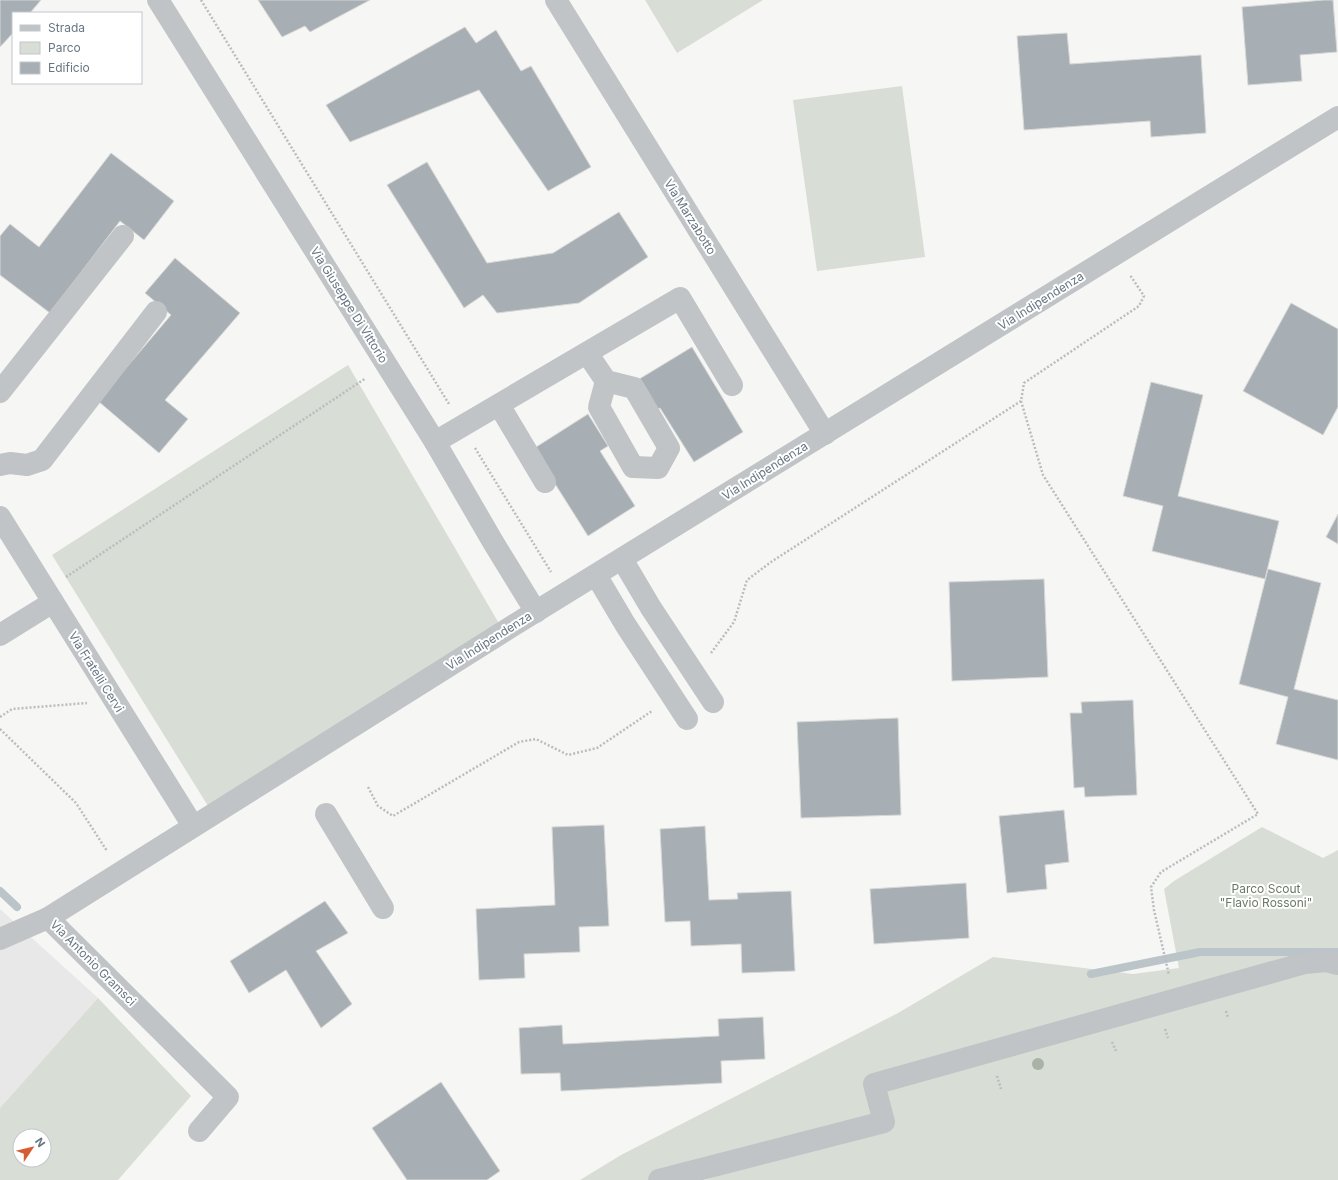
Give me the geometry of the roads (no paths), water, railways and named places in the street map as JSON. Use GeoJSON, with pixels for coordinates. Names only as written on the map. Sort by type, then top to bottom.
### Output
{"type":"FeatureCollection","features":[{"type":"Feature","properties":{"kind":"street","name":"Via Giuseppe Di Vittorio"},"geometry":{"type":"LineString","coordinates":[[158,0],[435,442],[493,542],[536,612]]}},
{"type":"Feature","properties":{"kind":"street","name":"Via Marzabotto"},"geometry":{"type":"LineString","coordinates":[[556,0],[825,434]]}},
{"type":"Feature","properties":{"kind":"street","name":"Via Indipendenza"},"geometry":{"type":"LineString","coordinates":[[193,826],[565,594],[1338,117]]}},
{"type":"Feature","properties":{"kind":"street"},"geometry":{"type":"LineString","coordinates":[[0,392],[123,236]]}},
{"type":"Feature","properties":{"kind":"street"},"geometry":{"type":"LineString","coordinates":[[435,442],[680,298],[732,385]]}},
{"type":"Feature","properties":{"kind":"street"},"geometry":{"type":"LineString","coordinates":[[0,465],[10,463],[27,465],[42,460],[156,312]]}},
{"type":"Feature","properties":{"kind":"street"},"geometry":{"type":"LineString","coordinates":[[587,353],[606,381]]}},
{"type":"Feature","properties":{"kind":"street"},"geometry":{"type":"LineString","coordinates":[[499,405],[545,482]]}},
{"type":"Feature","properties":{"kind":"street","name":"Via Fratelli Cervi"},"geometry":{"type":"LineString","coordinates":[[0,517],[193,826]]}},
{"type":"Feature","properties":{"kind":"street"},"geometry":{"type":"LineString","coordinates":[[622,559],[651,608],[713,702]]}},
{"type":"Feature","properties":{"kind":"street"},"geometry":{"type":"LineString","coordinates":[[596,575],[625,624],[686,719]]}},
{"type":"Feature","properties":{"kind":"street"},"geometry":{"type":"LineString","coordinates":[[0,635],[49,596]]}},
{"type":"Feature","properties":{"kind":"street"},"geometry":{"type":"LineString","coordinates":[[326,814],[383,908]]}},
{"type":"Feature","properties":{"kind":"street","name":"Via Antonio Gramsci"},"geometry":{"type":"LineString","coordinates":[[193,826],[48,918],[228,1097],[199,1131]]}},
{"type":"Feature","properties":{"kind":"street"},"geometry":{"type":"LineString","coordinates":[[0,939],[48,918]]}},
{"type":"Feature","properties":{"kind":"street"},"geometry":{"type":"LineString","coordinates":[[659,1180],[884,1122],[874,1084],[1305,963],[1326,961],[1338,964]]}},
{"type":"Feature","properties":{"kind":"waterway"},"geometry":{"type":"LineString","coordinates":[[0,891],[17,907]]}},
{"type":"Feature","properties":{"kind":"waterway"},"geometry":{"type":"LineString","coordinates":[[1091,974],[1200,952],[1338,952]]}},
{"type":"Feature","properties":{"kind":"park label","name":"Parco Scout \"Flavio Rossoni\""},"geometry":{"type":"Point","coordinates":[1266,896]}}]}
